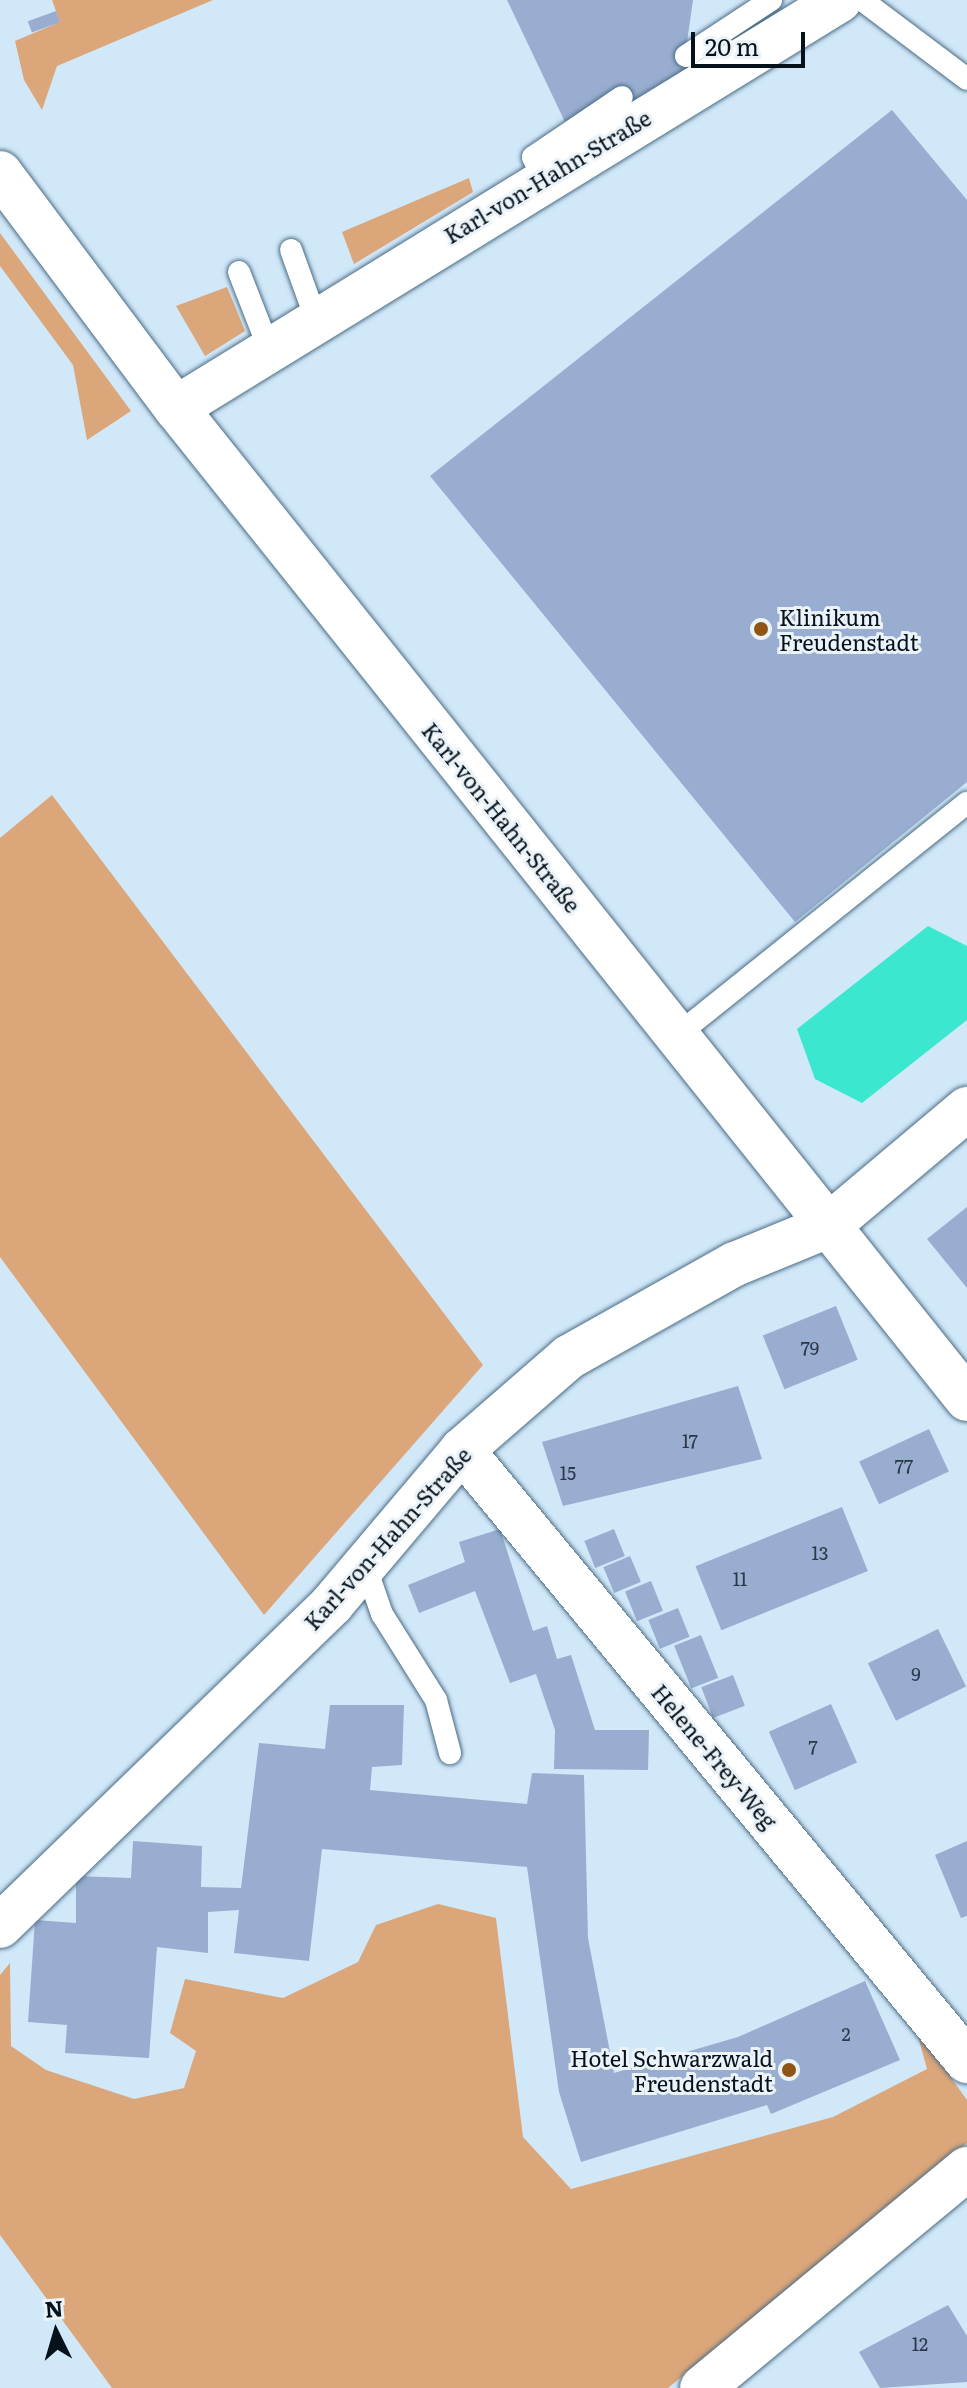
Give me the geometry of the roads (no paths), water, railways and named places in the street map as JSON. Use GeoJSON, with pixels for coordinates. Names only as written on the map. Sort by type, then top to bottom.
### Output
{"type":"FeatureCollection","features":[{"type":"Feature","properties":{"kind":"street","name":"Karl-von-Hahn-Straße"},"geometry":{"type":"LineString","coordinates":[[176,408],[543,177],[840,0]]}},
{"type":"Feature","properties":{"kind":"street","name":"Karl-von-Hahn-Straße"},"geometry":{"type":"LineString","coordinates":[[0,173],[176,408],[967,1399]]}},
{"type":"Feature","properties":{"kind":"street"},"geometry":{"type":"LineString","coordinates":[[828,1226],[967,1109]]}},
{"type":"Feature","properties":{"kind":"street","name":"Karl-von-Hahn-Straße"},"geometry":{"type":"LineString","coordinates":[[0,1926],[365,1565],[462,1450],[569,1357],[735,1264],[828,1226]]}},
{"type":"Feature","properties":{"kind":"street","name":"Helene-Frey-Weg"},"geometry":{"type":"LineString","coordinates":[[462,1450],[967,2061]]}},
{"type":"Feature","properties":{"kind":"street"},"geometry":{"type":"LineString","coordinates":[[702,2388],[967,2169]]}},
{"type":"Feature","properties":{"kind":"lane"},"geometry":{"type":"LineString","coordinates":[[686,56],[771,0]]}},
{"type":"Feature","properties":{"kind":"lane"},"geometry":{"type":"LineString","coordinates":[[862,0],[967,79]]}},
{"type":"Feature","properties":{"kind":"lane"},"geometry":{"type":"LineString","coordinates":[[543,177],[533,157],[622,97]]}},
{"type":"Feature","properties":{"kind":"lane"},"geometry":{"type":"LineString","coordinates":[[291,250],[316,319]]}},
{"type":"Feature","properties":{"kind":"lane"},"geometry":{"type":"LineString","coordinates":[[239,272],[269,349]]}},
{"type":"Feature","properties":{"kind":"lane"},"geometry":{"type":"LineString","coordinates":[[676,1036],[967,803]]}},
{"type":"Feature","properties":{"kind":"lane"},"geometry":{"type":"LineString","coordinates":[[365,1565],[382,1614],[436,1700],[450,1753]]}},
{"type":"Feature","properties":{"kind":"place","name":"Klinikum Freudenstadt"},"geometry":{"type":"Point","coordinates":[761,629]}},
{"type":"Feature","properties":{"kind":"place","name":"Hotel Schwarzwald Freudenstadt"},"geometry":{"type":"Point","coordinates":[789,2070]}}]}
